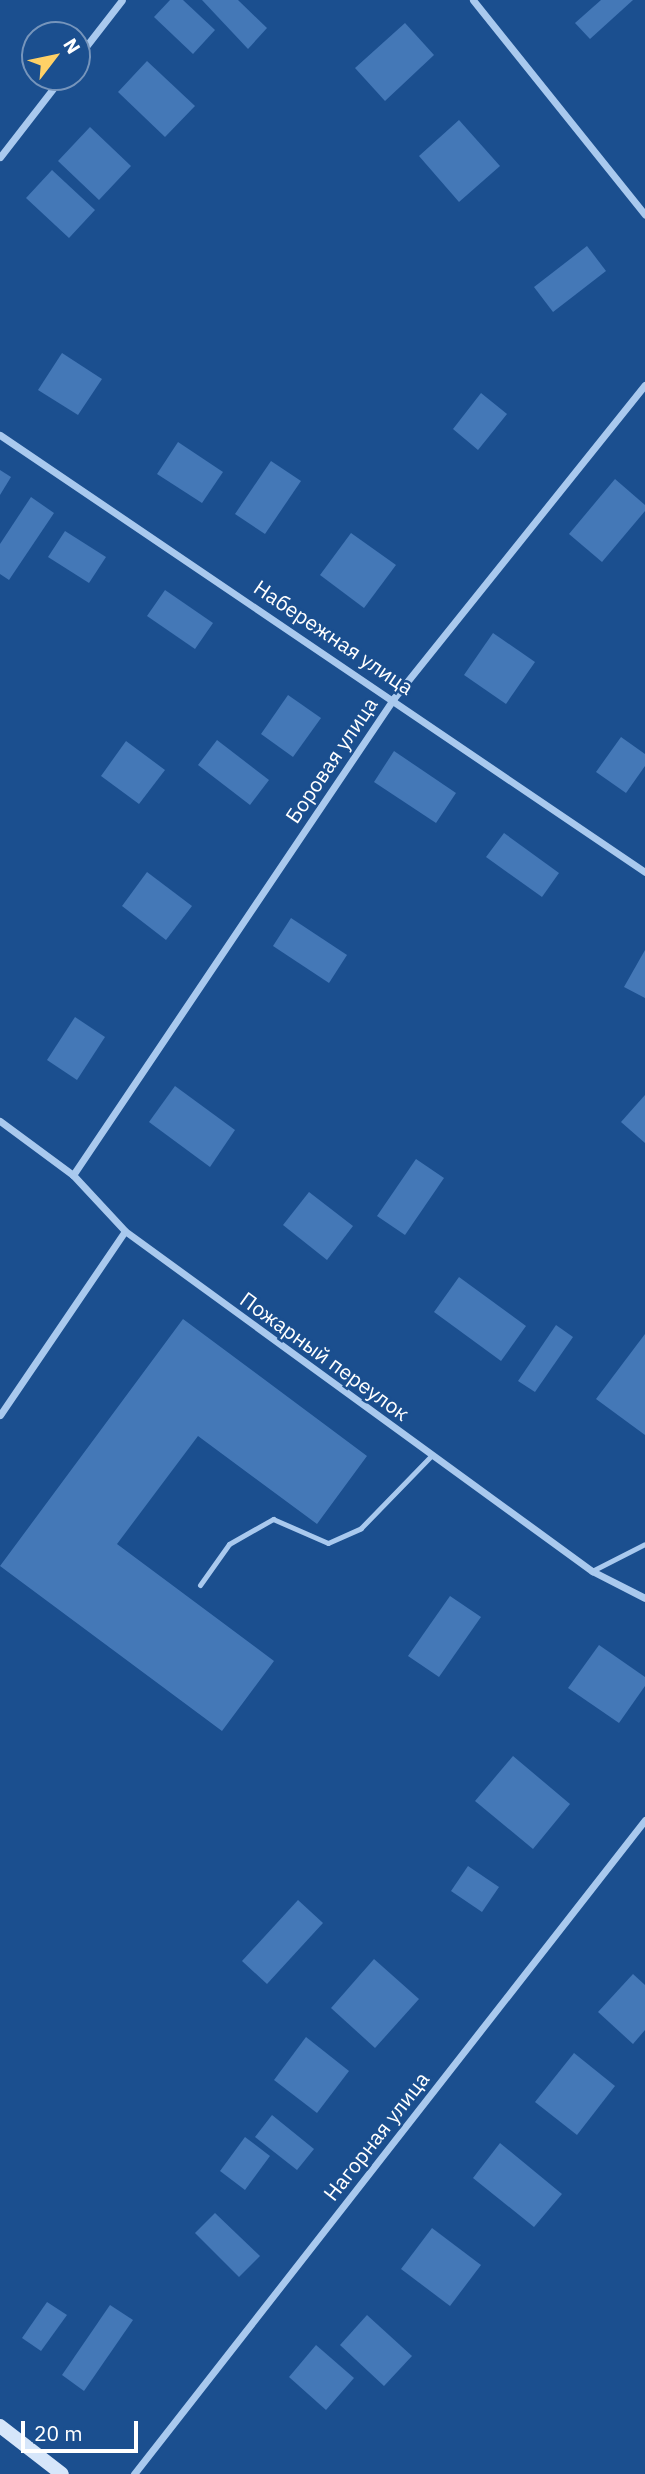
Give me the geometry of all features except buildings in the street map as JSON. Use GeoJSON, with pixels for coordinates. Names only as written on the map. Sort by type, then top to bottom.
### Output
{"type":"FeatureCollection","features":[{"type":"Feature","properties":{"kind":"street"},"geometry":{"type":"LineString","coordinates":[[91,40],[122,0]]}},
{"type":"Feature","properties":{"kind":"street"},"geometry":{"type":"LineString","coordinates":[[473,0],[645,215]]}},
{"type":"Feature","properties":{"kind":"street"},"geometry":{"type":"LineString","coordinates":[[0,157],[51,91]]}},
{"type":"Feature","properties":{"kind":"street","name":"Боровая улица"},"geometry":{"type":"LineString","coordinates":[[73,1175],[394,698],[645,385]]}},
{"type":"Feature","properties":{"kind":"street","name":"Набережная улица"},"geometry":{"type":"LineString","coordinates":[[0,435],[394,698],[645,872]]}},
{"type":"Feature","properties":{"kind":"street","name":"Пожарный переулок"},"geometry":{"type":"LineString","coordinates":[[0,1121],[73,1175],[125,1231],[592,1571],[645,1598]]}},
{"type":"Feature","properties":{"kind":"street"},"geometry":{"type":"LineString","coordinates":[[0,1415],[125,1231]]}},
{"type":"Feature","properties":{"kind":"street","name":"Нагорная улица"},"geometry":{"type":"LineString","coordinates":[[134,2474],[645,1820]]}},
{"type":"Feature","properties":{"kind":"street"},"geometry":{"type":"LineString","coordinates":[[0,2426],[62,2474]]}},
{"type":"Feature","properties":{"kind":"lane"},"geometry":{"type":"LineString","coordinates":[[200,1585],[229,1544],[273,1519],[328,1543],[362,1528],[431,1456]]}},
{"type":"Feature","properties":{"kind":"lane"},"geometry":{"type":"LineString","coordinates":[[592,1571],[645,1544]]}}]}
